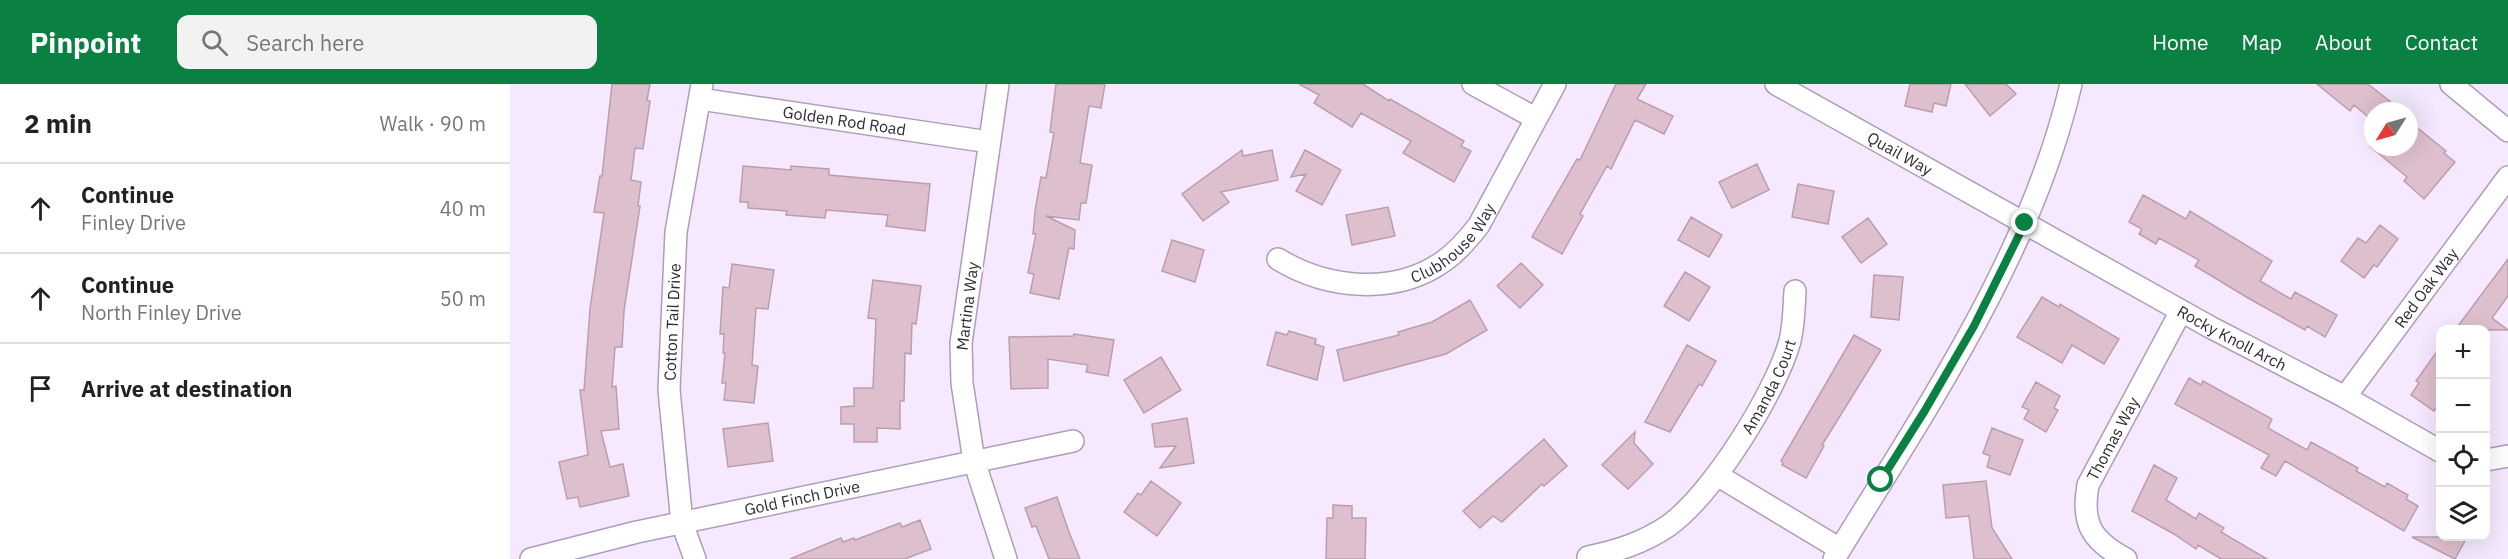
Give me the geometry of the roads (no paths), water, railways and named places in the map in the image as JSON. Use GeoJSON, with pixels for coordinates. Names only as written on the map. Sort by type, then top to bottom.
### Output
{"type":"FeatureCollection","features":[{"type":"Feature","properties":{"kind":"street","name":"Martina Way"},"geometry":{"type":"LineString","coordinates":[[998,84],[961,343],[962,383],[974,461],[1006,559]]}},
{"type":"Feature","properties":{"kind":"street"},"geometry":{"type":"LineString","coordinates":[[1473,84],[1535,118]]}},
{"type":"Feature","properties":{"kind":"street","name":"Clubhouse Way"},"geometry":{"type":"LineString","coordinates":[[1278,259],[1314,276],[1342,283],[1370,285],[1396,282],[1421,274],[1443,262],[1463,245],[1479,225],[1555,84]]}},
{"type":"Feature","properties":{"kind":"street","name":"Quail Way"},"geometry":{"type":"LineString","coordinates":[[1776,84],[2025,223]]}},
{"type":"Feature","properties":{"kind":"street"},"geometry":{"type":"LineString","coordinates":[[1717,475],[1837,554],[1974,326],[2025,223],[2045,171],[2071,84]]}},
{"type":"Feature","properties":{"kind":"street"},"geometry":{"type":"LineString","coordinates":[[2451,84],[2508,131]]}},
{"type":"Feature","properties":{"kind":"street","name":"Golden Rod Road"},"geometry":{"type":"LineString","coordinates":[[701,91],[989,142]]}},
{"type":"Feature","properties":{"kind":"street","name":"Cotton Tail Drive"},"geometry":{"type":"LineString","coordinates":[[694,559],[681,523],[669,390],[676,232],[701,91]]}},
{"type":"Feature","properties":{"kind":"street","name":"Red Oak Way"},"geometry":{"type":"LineString","coordinates":[[2345,397],[2508,177]]}},
{"type":"Feature","properties":{"kind":"street","name":"Rocky Knoll Arch"},"geometry":{"type":"LineString","coordinates":[[2025,223],[2181,311],[2345,397],[2436,449]]}},
{"type":"Feature","properties":{"kind":"street","name":"Amanda Court"},"geometry":{"type":"LineString","coordinates":[[1588,557],[1645,540],[1670,525],[1690,507],[1717,475],[1740,442],[1780,369],[1790,342],[1794,320],[1795,291]]}},
{"type":"Feature","properties":{"kind":"street","name":"Thomas Way"},"geometry":{"type":"LineString","coordinates":[[2126,559],[2100,543],[2092,532],[2084,504],[2088,485],[2181,311]]}},
{"type":"Feature","properties":{"kind":"street","name":"Gold Finch Drive"},"geometry":{"type":"LineString","coordinates":[[531,559],[681,523],[1073,441]]}},
{"type":"Feature","properties":{"kind":"street"},"geometry":{"type":"LineString","coordinates":[[2490,459],[2508,456]]}}]}
